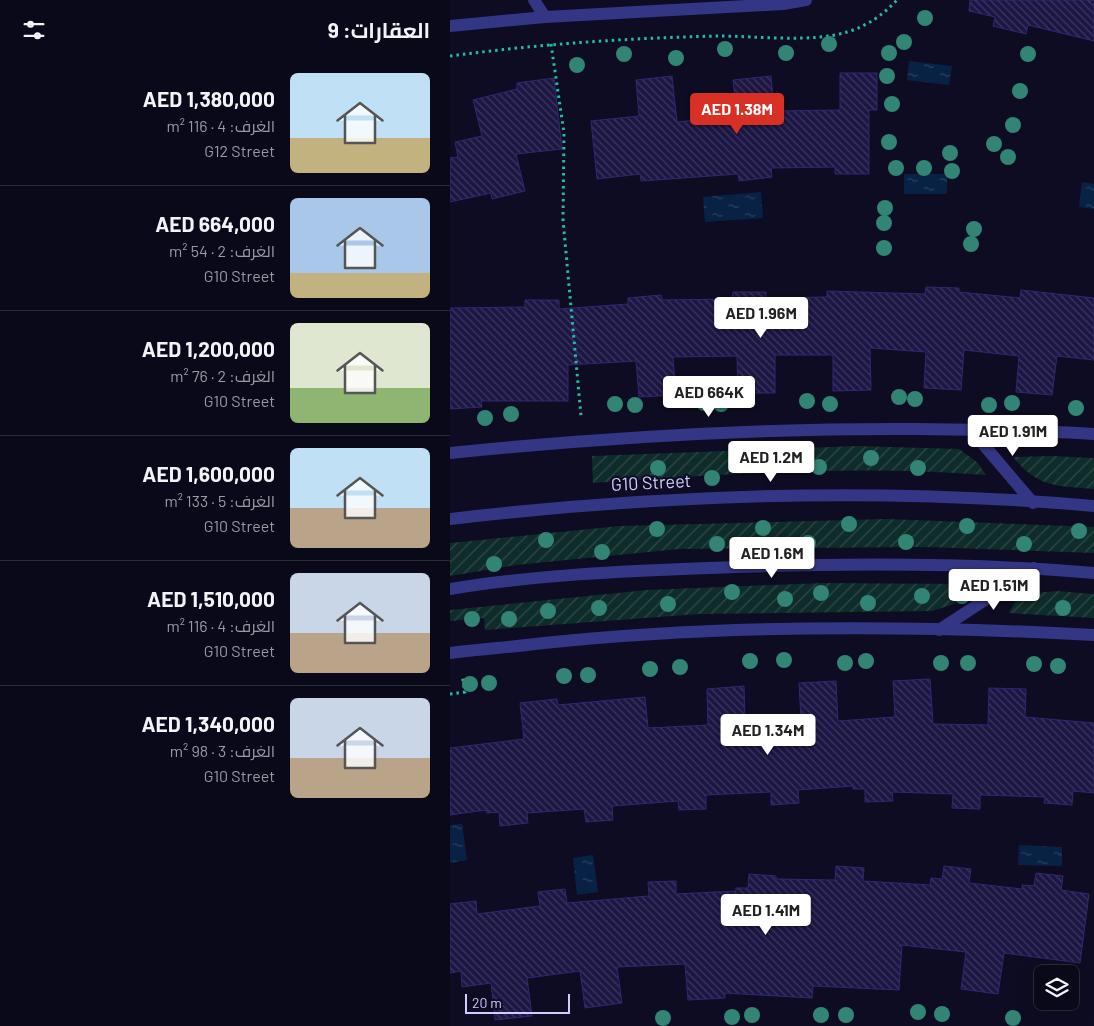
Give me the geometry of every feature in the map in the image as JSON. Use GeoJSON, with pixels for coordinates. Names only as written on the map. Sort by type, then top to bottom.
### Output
{"type":"FeatureCollection","features":[{"type":"Feature","properties":{"kind":"street"},"geometry":{"type":"LineString","coordinates":[[534,0],[546,17]]}},
{"type":"Feature","properties":{"kind":"street"},"geometry":{"type":"LineString","coordinates":[[450,26],[546,17],[783,4],[806,0]]}},
{"type":"Feature","properties":{"kind":"street"},"geometry":{"type":"LineString","coordinates":[[450,453],[583,439],[712,432],[842,429],[971,430],[1094,434]]}},
{"type":"Feature","properties":{"kind":"street"},"geometry":{"type":"LineString","coordinates":[[971,430],[1033,502]]}},
{"type":"Feature","properties":{"kind":"street","name":"G10 Street"},"geometry":{"type":"LineString","coordinates":[[450,519],[564,506],[713,496],[945,497],[1094,506]]}},
{"type":"Feature","properties":{"kind":"street"},"geometry":{"type":"LineString","coordinates":[[450,589],[620,572],[770,566],[915,564],[1034,568],[1094,573]]}},
{"type":"Feature","properties":{"kind":"street"},"geometry":{"type":"LineString","coordinates":[[939,630],[1034,568]]}},
{"type":"Feature","properties":{"kind":"street"},"geometry":{"type":"LineString","coordinates":[[450,654],[626,635],[778,628],[1022,631],[1094,635]]}},
{"type":"Feature","properties":{"kind":"path"},"geometry":{"type":"LineString","coordinates":[[450,56],[551,44],[717,36],[812,36],[846,33],[875,21],[897,0]]}},
{"type":"Feature","properties":{"kind":"path"},"geometry":{"type":"LineString","coordinates":[[546,17],[564,132],[563,220],[583,439]]}},
{"type":"Feature","properties":{"kind":"green space"},"geometry":{"type":"Polygon","coordinates":[[[857,446],[959,449],[978,463],[986,475],[888,471],[789,472],[593,483],[592,456],[857,446]]]}},
{"type":"Feature","properties":{"kind":"green space"},"geometry":{"type":"Polygon","coordinates":[[[1013,457],[1094,458],[1094,489],[1049,484],[1031,475],[1013,457]]]}},
{"type":"Feature","properties":{"kind":"green space"},"geometry":{"type":"Polygon","coordinates":[[[886,519],[1094,527],[1094,553],[927,547],[679,549],[516,565],[450,576],[450,543],[620,526],[886,519]]]}},
{"type":"Feature","properties":{"kind":"green space"},"geometry":{"type":"Polygon","coordinates":[[[822,583],[970,584],[972,592],[954,604],[932,611],[699,614],[485,630],[484,618],[450,621],[450,610],[647,590],[822,583]]]}},
{"type":"Feature","properties":{"kind":"green space"},"geometry":{"type":"Polygon","coordinates":[[[1057,591],[1094,594],[1094,618],[1009,613],[1016,600],[1035,593],[1057,591]]]}},
{"type":"Feature","properties":{"kind":"water"},"geometry":{"type":"Polygon","coordinates":[[[909,61],[952,66],[949,85],[907,80],[909,61]]]}},
{"type":"Feature","properties":{"kind":"water"},"geometry":{"type":"Polygon","coordinates":[[[904,174],[947,174],[947,194],[904,194],[904,174]]]}},
{"type":"Feature","properties":{"kind":"water"},"geometry":{"type":"Polygon","coordinates":[[[1082,182],[1094,184],[1094,209],[1079,207],[1082,182]]]}},
{"type":"Feature","properties":{"kind":"water"},"geometry":{"type":"Polygon","coordinates":[[[761,192],[763,218],[705,222],[703,197],[761,192]]]}},
{"type":"Feature","properties":{"kind":"water"},"geometry":{"type":"Polygon","coordinates":[[[462,824],[467,860],[450,863],[450,825],[462,824]]]}},
{"type":"Feature","properties":{"kind":"water"},"geometry":{"type":"Polygon","coordinates":[[[1019,845],[1062,847],[1062,866],[1018,865],[1019,845]]]}},
{"type":"Feature","properties":{"kind":"water"},"geometry":{"type":"Polygon","coordinates":[[[593,855],[598,892],[577,895],[573,858],[593,855]]]}},
{"type":"Feature","properties":{"kind":"building"},"geometry":{"type":"Polygon","coordinates":[[[970,0],[1094,0],[1094,41],[1028,25],[1026,34],[993,26],[995,17],[969,11],[970,0]]]}},
{"type":"Feature","properties":{"kind":"building"},"geometry":{"type":"Polygon","coordinates":[[[840,73],[877,73],[877,110],[869,110],[869,174],[835,174],[835,167],[771,168],[772,177],[739,181],[738,174],[641,181],[640,174],[597,179],[591,121],[639,116],[636,80],[672,76],[677,122],[737,116],[733,80],[771,76],[774,111],[840,110],[840,73]]]}},
{"type":"Feature","properties":{"kind":"building"},"geometry":{"type":"Polygon","coordinates":[[[554,78],[562,149],[516,154],[525,191],[492,199],[491,193],[450,202],[450,158],[458,157],[455,142],[482,136],[473,100],[517,89],[517,83],[554,78]]]}},
{"type":"Feature","properties":{"kind":"building"},"geometry":{"type":"Polygon","coordinates":[[[926,287],[959,288],[959,292],[1020,298],[1021,290],[1094,298],[1094,360],[1057,356],[1052,395],[1016,392],[1019,356],[964,350],[961,390],[924,388],[926,352],[870,348],[871,390],[833,391],[833,355],[775,355],[775,393],[738,393],[737,356],[673,357],[676,395],[639,397],[636,361],[568,365],[568,401],[481,401],[482,407],[450,409],[450,308],[525,307],[525,300],[559,300],[559,309],[628,304],[628,298],[661,295],[662,300],[732,299],[733,292],[766,292],[766,298],[827,297],[827,291],[925,294],[926,287]]]}},
{"type":"Feature","properties":{"kind":"building"},"geometry":{"type":"Polygon","coordinates":[[[930,679],[933,724],[988,725],[989,688],[1026,689],[1025,717],[1094,723],[1094,793],[1073,791],[1072,805],[1044,803],[1045,797],[980,795],[980,809],[952,808],[953,794],[892,792],[893,801],[865,802],[865,789],[853,789],[853,786],[798,790],[799,803],[771,805],[771,792],[706,795],[706,809],[679,810],[678,801],[612,806],[613,820],[586,822],[584,809],[527,813],[528,823],[500,826],[499,812],[487,813],[486,810],[450,815],[450,748],[524,739],[520,703],[557,699],[558,705],[645,697],[648,728],[708,725],[707,689],[744,686],[745,722],[801,720],[799,683],[836,681],[838,721],[895,717],[893,681],[930,679]]]}},
{"type":"Feature","properties":{"kind":"building"},"geometry":{"type":"Polygon","coordinates":[[[836,866],[864,868],[863,881],[930,885],[931,878],[942,879],[944,866],[971,869],[969,883],[1022,889],[1022,885],[1034,886],[1036,873],[1063,876],[1061,890],[1089,894],[1080,963],[1004,953],[998,994],[961,989],[966,952],[902,945],[899,990],[813,986],[812,998],[725,993],[725,998],[688,1000],[685,964],[617,967],[622,1003],[585,1008],[580,971],[527,978],[532,1016],[495,1020],[491,983],[462,987],[461,971],[450,973],[450,904],[476,901],[477,914],[540,906],[538,892],[565,889],[567,903],[649,896],[648,882],[676,881],[676,894],[736,891],[736,888],[748,888],[749,874],[776,876],[776,879],[835,880],[836,866]]]}}]}
